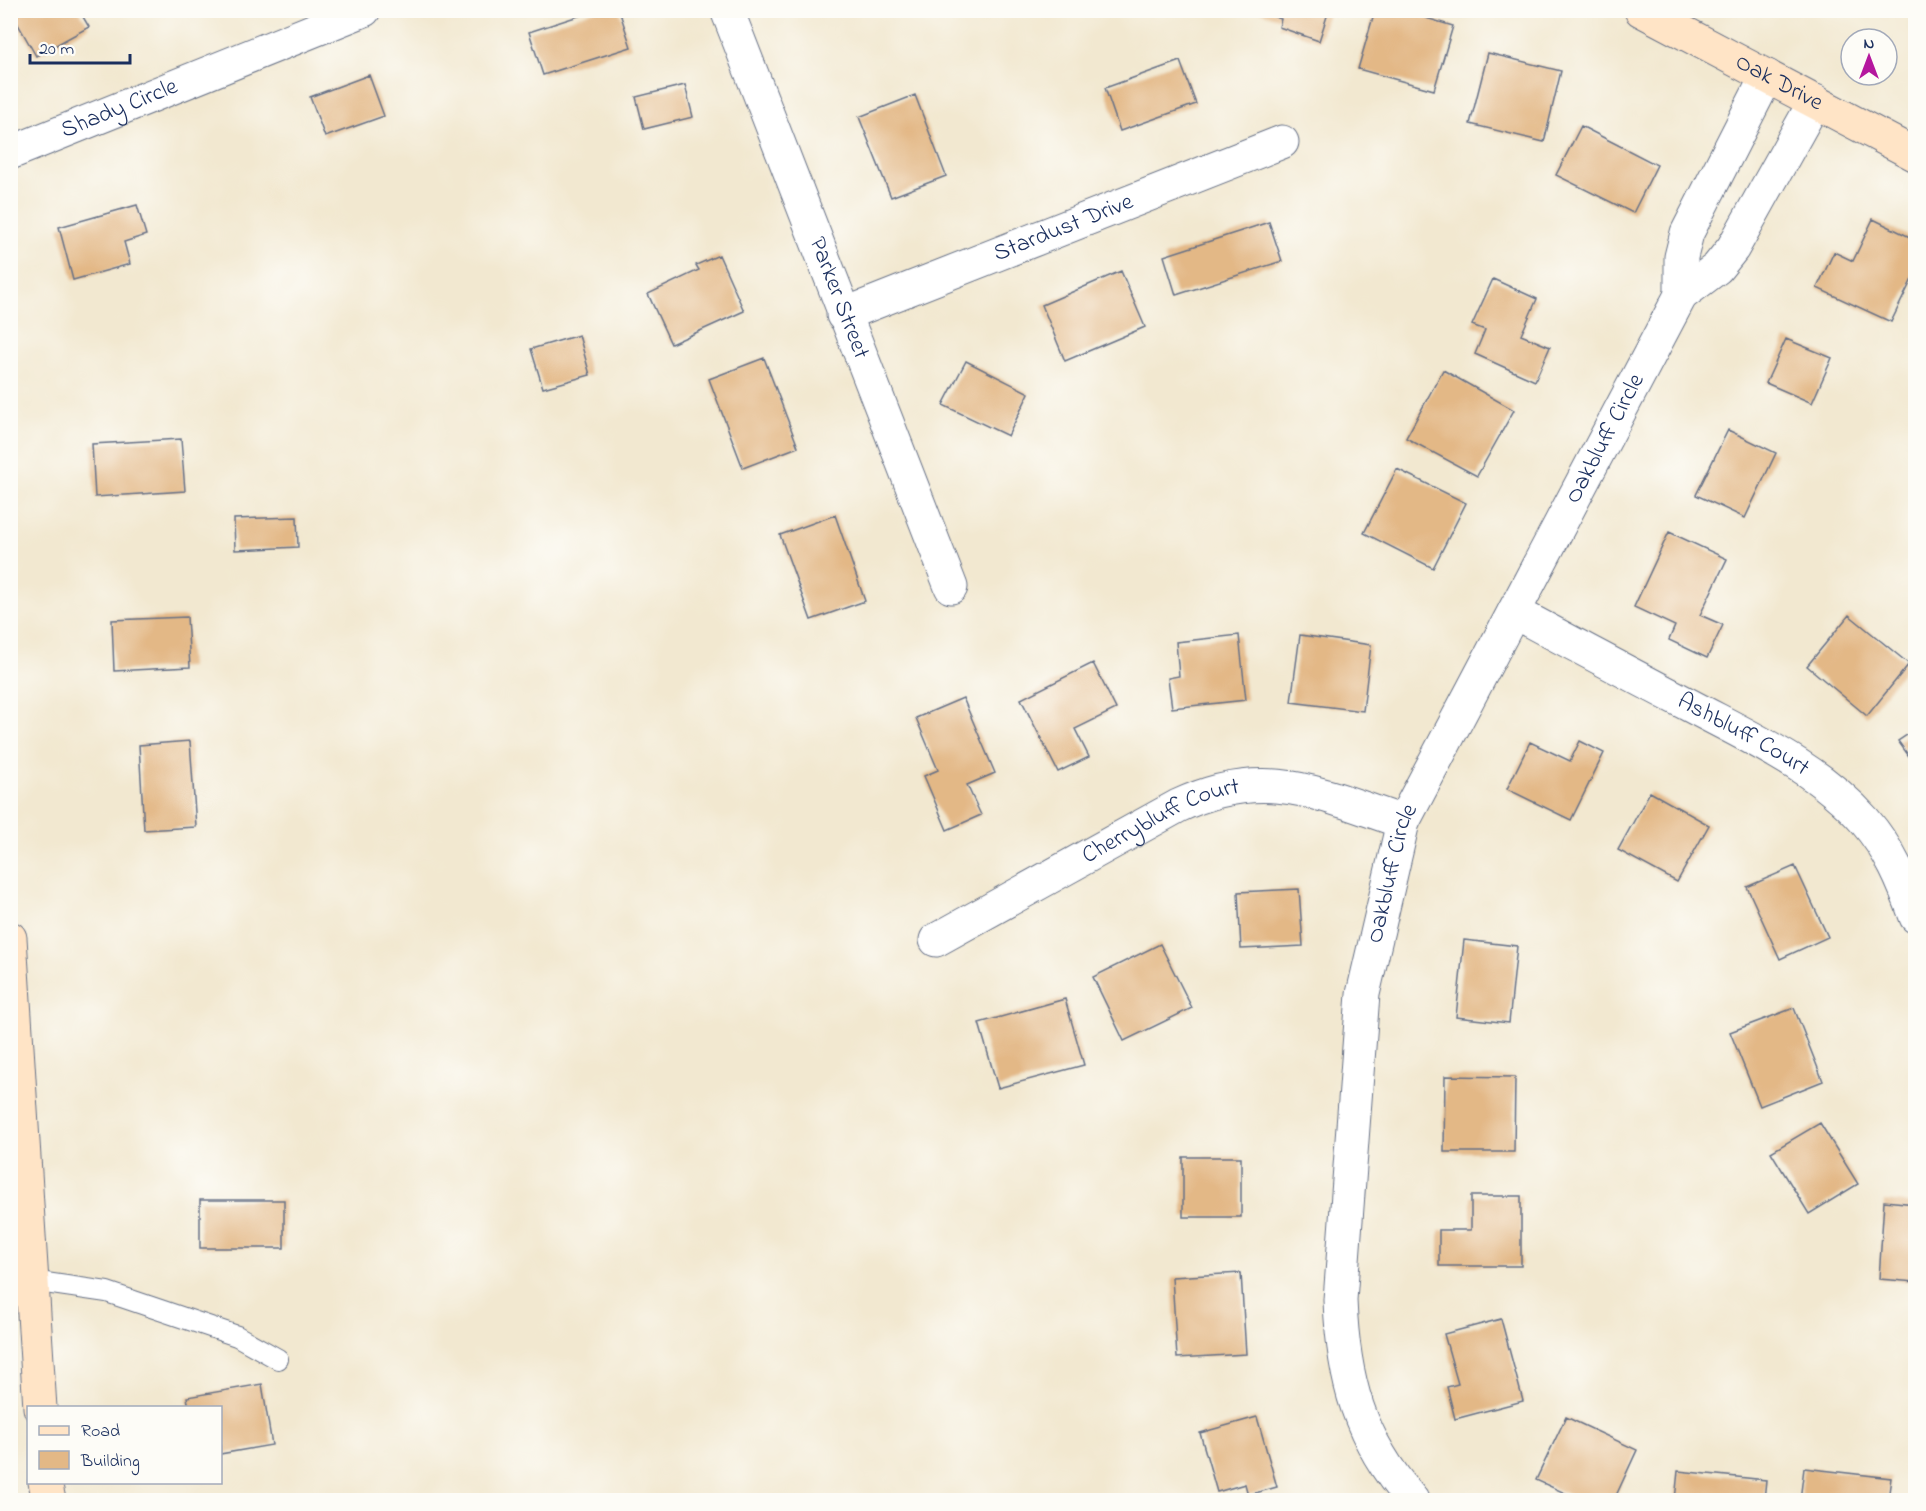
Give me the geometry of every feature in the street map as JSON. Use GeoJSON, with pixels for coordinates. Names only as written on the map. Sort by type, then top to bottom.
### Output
{"type":"FeatureCollection","features":[{"type":"Feature","properties":{"kind":"main road","name":"Oak Drive"},"geometry":{"type":"LineString","coordinates":[[1641,10],[1916,156]]}},
{"type":"Feature","properties":{"kind":"main road"},"geometry":{"type":"LineString","coordinates":[[10,938],[40,1406]]}},
{"type":"Feature","properties":{"kind":"main road"},"geometry":{"type":"LineString","coordinates":[[45,1484],[49,1500]]}},
{"type":"Feature","properties":{"kind":"street","name":"Shady Circle"},"geometry":{"type":"LineString","coordinates":[[10,153],[364,10]]}},
{"type":"Feature","properties":{"kind":"street","name":"Parker Street"},"geometry":{"type":"LineString","coordinates":[[727,10],[843,315],[951,587]]}},
{"type":"Feature","properties":{"kind":"street","name":"Oakbluff Circle"},"geometry":{"type":"LineString","coordinates":[[1681,295],[1681,257],[1687,233],[1767,76]]}},
{"type":"Feature","properties":{"kind":"street","name":"Oakbluff Circle"},"geometry":{"type":"LineString","coordinates":[[1412,1500],[1393,1479],[1368,1437],[1351,1389],[1342,1348],[1340,1299],[1363,994],[1403,822],[1681,295],[1717,268],[1733,248],[1815,101]]}},
{"type":"Feature","properties":{"kind":"street","name":"Stardust Drive"},"geometry":{"type":"LineString","coordinates":[[843,315],[1282,142]]}},
{"type":"Feature","properties":{"kind":"street","name":"Ashbluff Court"},"geometry":{"type":"LineString","coordinates":[[1514,612],[1780,753],[1831,787],[1865,821],[1888,852],[1903,881],[1916,917]]}},
{"type":"Feature","properties":{"kind":"street","name":"Cherrybluff Court"},"geometry":{"type":"LineString","coordinates":[[936,940],[1178,806],[1200,795],[1233,785],[1260,783],[1296,788],[1403,822]]}},
{"type":"Feature","properties":{"kind":"lane"},"geometry":{"type":"LineString","coordinates":[[32,1281],[106,1292],[237,1336],[278,1359]]}},
{"type":"Feature","properties":{"kind":"building"},"geometry":{"type":"Polygon","coordinates":[[[10,10],[79,10],[89,27],[36,56],[10,10]]]}},
{"type":"Feature","properties":{"kind":"building"},"geometry":{"type":"Polygon","coordinates":[[[597,10],[619,10],[631,47],[543,75],[529,32],[597,10]]]}},
{"type":"Feature","properties":{"kind":"building"},"geometry":{"type":"Polygon","coordinates":[[[1329,10],[1319,41],[1279,27],[1281,19],[1258,11],[1329,10]]]}},
{"type":"Feature","properties":{"kind":"building"},"geometry":{"type":"Polygon","coordinates":[[[1375,10],[1399,10],[1453,26],[1434,90],[1358,69],[1375,10]]]}},
{"type":"Feature","properties":{"kind":"building"},"geometry":{"type":"Polygon","coordinates":[[[1488,53],[1561,71],[1544,142],[1470,124],[1488,53]]]}},
{"type":"Feature","properties":{"kind":"building"},"geometry":{"type":"Polygon","coordinates":[[[1180,61],[1196,104],[1120,131],[1105,88],[1180,61]]]}},
{"type":"Feature","properties":{"kind":"building"},"geometry":{"type":"Polygon","coordinates":[[[369,75],[384,116],[325,137],[310,97],[369,75]]]}},
{"type":"Feature","properties":{"kind":"building"},"geometry":{"type":"Polygon","coordinates":[[[685,85],[693,117],[644,129],[636,97],[685,85]]]}},
{"type":"Feature","properties":{"kind":"building"},"geometry":{"type":"Polygon","coordinates":[[[915,95],[946,176],[891,197],[859,117],[915,95]]]}},
{"type":"Feature","properties":{"kind":"building"},"geometry":{"type":"Polygon","coordinates":[[[1581,126],[1657,165],[1633,213],[1556,175],[1581,126]]]}},
{"type":"Feature","properties":{"kind":"building"},"geometry":{"type":"Polygon","coordinates":[[[137,205],[146,235],[124,242],[130,264],[73,280],[59,227],[137,205]]]}},
{"type":"Feature","properties":{"kind":"building"},"geometry":{"type":"Polygon","coordinates":[[[1873,219],[1916,240],[1916,271],[1891,322],[1817,288],[1834,252],[1853,261],[1873,219]]]}},
{"type":"Feature","properties":{"kind":"building"},"geometry":{"type":"Polygon","coordinates":[[[1269,222],[1282,261],[1176,295],[1164,256],[1269,222]]]}},
{"type":"Feature","properties":{"kind":"building"},"geometry":{"type":"Polygon","coordinates":[[[719,255],[744,311],[671,344],[648,294],[699,270],[696,265],[719,255]]]}},
{"type":"Feature","properties":{"kind":"building"},"geometry":{"type":"Polygon","coordinates":[[[1121,271],[1145,327],[1065,361],[1042,305],[1121,271]]]}},
{"type":"Feature","properties":{"kind":"building"},"geometry":{"type":"Polygon","coordinates":[[[1493,279],[1537,299],[1521,335],[1550,347],[1535,381],[1475,354],[1485,330],[1472,325],[1493,279]]]}},
{"type":"Feature","properties":{"kind":"building"},"geometry":{"type":"Polygon","coordinates":[[[579,335],[590,375],[543,388],[531,349],[579,335]]]}},
{"type":"Feature","properties":{"kind":"building"},"geometry":{"type":"Polygon","coordinates":[[[1786,339],[1832,358],[1812,403],[1766,383],[1786,339]]]}},
{"type":"Feature","properties":{"kind":"building"},"geometry":{"type":"Polygon","coordinates":[[[764,358],[798,447],[743,468],[709,379],[764,358]]]}},
{"type":"Feature","properties":{"kind":"building"},"geometry":{"type":"Polygon","coordinates":[[[966,361],[1029,393],[1008,436],[943,405],[966,361]]]}},
{"type":"Feature","properties":{"kind":"building"},"geometry":{"type":"Polygon","coordinates":[[[1443,370],[1514,410],[1477,476],[1406,438],[1443,370]]]}},
{"type":"Feature","properties":{"kind":"building"},"geometry":{"type":"Polygon","coordinates":[[[1728,430],[1776,453],[1745,518],[1696,495],[1728,430]]]}},
{"type":"Feature","properties":{"kind":"building"},"geometry":{"type":"Polygon","coordinates":[[[181,439],[185,491],[95,497],[92,444],[181,439]]]}},
{"type":"Feature","properties":{"kind":"building"},"geometry":{"type":"Polygon","coordinates":[[[1397,469],[1466,503],[1433,568],[1364,533],[1397,469]]]}},
{"type":"Feature","properties":{"kind":"building"},"geometry":{"type":"Polygon","coordinates":[[[835,515],[865,601],[811,620],[780,535],[835,515]]]}},
{"type":"Feature","properties":{"kind":"building"},"geometry":{"type":"Polygon","coordinates":[[[297,517],[298,547],[235,550],[234,519],[297,517]]]}},
{"type":"Feature","properties":{"kind":"building"},"geometry":{"type":"Polygon","coordinates":[[[1669,532],[1727,559],[1700,615],[1723,625],[1707,658],[1669,640],[1675,626],[1634,607],[1669,532]]]}},
{"type":"Feature","properties":{"kind":"building"},"geometry":{"type":"Polygon","coordinates":[[[1849,615],[1909,664],[1867,716],[1807,666],[1849,615]]]}},
{"type":"Feature","properties":{"kind":"building"},"geometry":{"type":"Polygon","coordinates":[[[187,617],[190,667],[114,671],[112,620],[187,617]]]}},
{"type":"Feature","properties":{"kind":"building"},"geometry":{"type":"Polygon","coordinates":[[[1239,635],[1246,700],[1172,708],[1168,678],[1179,676],[1176,642],[1239,635]]]}},
{"type":"Feature","properties":{"kind":"building"},"geometry":{"type":"Polygon","coordinates":[[[1300,635],[1371,645],[1363,711],[1291,702],[1300,635]]]}},
{"type":"Feature","properties":{"kind":"building"},"geometry":{"type":"Polygon","coordinates":[[[1093,663],[1116,709],[1075,729],[1089,757],[1058,772],[1021,699],[1093,663]]]}},
{"type":"Feature","properties":{"kind":"building"},"geometry":{"type":"Polygon","coordinates":[[[963,698],[995,773],[967,785],[981,815],[947,830],[924,776],[938,770],[916,718],[963,698]]]}},
{"type":"Feature","properties":{"kind":"building"},"geometry":{"type":"Polygon","coordinates":[[[1916,729],[1916,766],[1898,741],[1916,729]]]}},
{"type":"Feature","properties":{"kind":"building"},"geometry":{"type":"Polygon","coordinates":[[[190,741],[196,827],[144,830],[139,745],[190,741]]]}},
{"type":"Feature","properties":{"kind":"building"},"geometry":{"type":"Polygon","coordinates":[[[1580,741],[1604,753],[1571,820],[1507,789],[1530,742],[1570,761],[1580,741]]]}},
{"type":"Feature","properties":{"kind":"building"},"geometry":{"type":"Polygon","coordinates":[[[1650,792],[1709,825],[1677,882],[1618,850],[1650,792]]]}},
{"type":"Feature","properties":{"kind":"building"},"geometry":{"type":"Polygon","coordinates":[[[1795,866],[1828,937],[1780,959],[1747,887],[1795,866]]]}},
{"type":"Feature","properties":{"kind":"building"},"geometry":{"type":"Polygon","coordinates":[[[1299,889],[1303,946],[1241,949],[1238,892],[1299,889]]]}},
{"type":"Feature","properties":{"kind":"building"},"geometry":{"type":"Polygon","coordinates":[[[1464,940],[1517,946],[1509,1023],[1456,1017],[1464,940]]]}},
{"type":"Feature","properties":{"kind":"building"},"geometry":{"type":"Polygon","coordinates":[[[1160,944],[1192,1008],[1124,1041],[1093,977],[1160,944]]]}},
{"type":"Feature","properties":{"kind":"building"},"geometry":{"type":"Polygon","coordinates":[[[1065,999],[1084,1065],[998,1088],[979,1023],[1065,999]]]}},
{"type":"Feature","properties":{"kind":"building"},"geometry":{"type":"Polygon","coordinates":[[[1794,1008],[1823,1081],[1760,1106],[1730,1032],[1794,1008]]]}},
{"type":"Feature","properties":{"kind":"building"},"geometry":{"type":"Polygon","coordinates":[[[1445,1076],[1515,1077],[1514,1152],[1444,1152],[1445,1076]]]}},
{"type":"Feature","properties":{"kind":"building"},"geometry":{"type":"Polygon","coordinates":[[[1820,1123],[1858,1184],[1809,1214],[1771,1152],[1820,1123]]]}},
{"type":"Feature","properties":{"kind":"building"},"geometry":{"type":"Polygon","coordinates":[[[1183,1157],[1241,1157],[1241,1217],[1183,1217],[1183,1157]]]}},
{"type":"Feature","properties":{"kind":"building"},"geometry":{"type":"Polygon","coordinates":[[[1471,1196],[1521,1196],[1521,1266],[1439,1266],[1439,1230],[1471,1230],[1471,1196]]]}},
{"type":"Feature","properties":{"kind":"building"},"geometry":{"type":"Polygon","coordinates":[[[200,1200],[284,1200],[284,1248],[200,1248],[200,1200]]]}},
{"type":"Feature","properties":{"kind":"building"},"geometry":{"type":"Polygon","coordinates":[[[1884,1201],[1916,1204],[1916,1282],[1879,1279],[1884,1201]]]}},
{"type":"Feature","properties":{"kind":"building"},"geometry":{"type":"Polygon","coordinates":[[[1241,1273],[1246,1354],[1177,1358],[1172,1277],[1241,1273]]]}},
{"type":"Feature","properties":{"kind":"building"},"geometry":{"type":"Polygon","coordinates":[[[1501,1319],[1523,1401],[1455,1419],[1447,1387],[1458,1384],[1444,1334],[1501,1319]]]}},
{"type":"Feature","properties":{"kind":"building"},"geometry":{"type":"Polygon","coordinates":[[[262,1384],[272,1445],[222,1454],[222,1406],[189,1406],[187,1397],[262,1384]]]}},
{"type":"Feature","properties":{"kind":"building"},"geometry":{"type":"Polygon","coordinates":[[[1257,1417],[1277,1487],[1248,1495],[1245,1484],[1217,1492],[1200,1433],[1257,1417]]]}},
{"type":"Feature","properties":{"kind":"building"},"geometry":{"type":"Polygon","coordinates":[[[1566,1417],[1637,1450],[1614,1500],[1580,1500],[1536,1480],[1566,1417]]]}},
{"type":"Feature","properties":{"kind":"building"},"geometry":{"type":"Polygon","coordinates":[[[1804,1468],[1891,1478],[1888,1500],[1800,1500],[1804,1468]]]}},
{"type":"Feature","properties":{"kind":"building"},"geometry":{"type":"Polygon","coordinates":[[[1678,1471],[1766,1480],[1764,1500],[1675,1500],[1678,1471]]]}}]}
